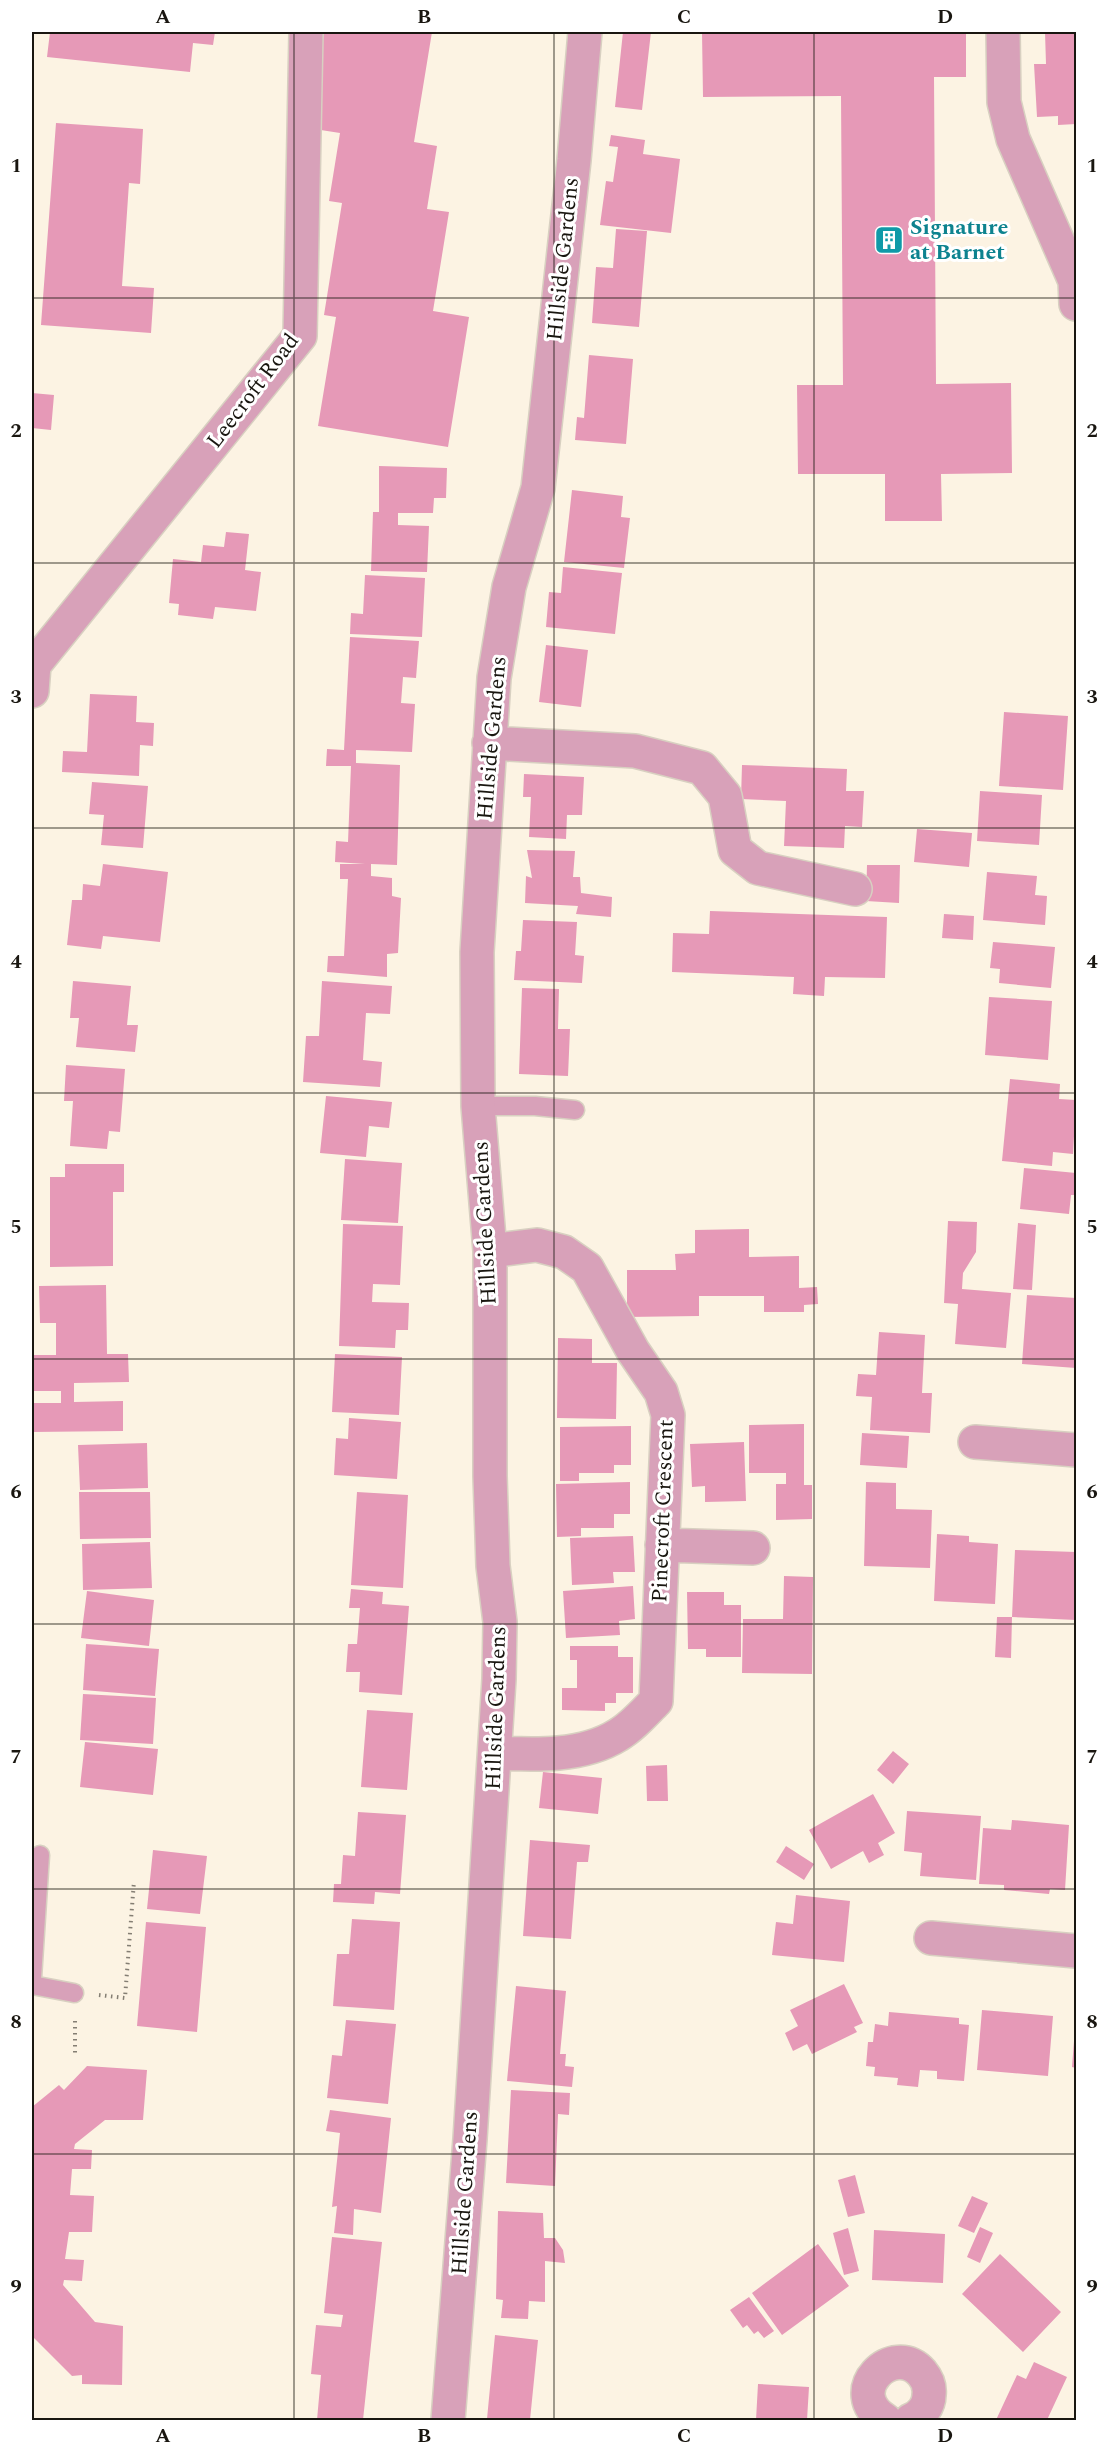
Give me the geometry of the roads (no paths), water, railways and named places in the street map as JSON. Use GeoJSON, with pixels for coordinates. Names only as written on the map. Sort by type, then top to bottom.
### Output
{"type":"FeatureCollection","features":[{"type":"Feature","properties":{"kind":"street","name":"Leecroft Road"},"geometry":{"type":"LineString","coordinates":[[32,691],[34,665],[300,336],[306,32]]}},
{"type":"Feature","properties":{"kind":"street","name":"Hillside Gardens"},"geometry":{"type":"LineString","coordinates":[[448,2421],[470,2139],[495,1752],[500,1622],[493,1566],[491,1510],[490,1251],[478,1106],[477,952],[494,678],[509,587],[540,476],[585,32]]}},
{"type":"Feature","properties":{"kind":"street"},"geometry":{"type":"LineString","coordinates":[[1004,32],[1004,102],[1013,139],[1067,235],[1077,304]]}},
{"type":"Feature","properties":{"kind":"street"},"geometry":{"type":"LineString","coordinates":[[489,743],[635,751],[702,768],[725,796],[735,849],[758,868],[855,889]]}},
{"type":"Feature","properties":{"kind":"street","name":"Pinecroft Crescent"},"geometry":{"type":"LineString","coordinates":[[490,1251],[537,1245],[564,1252],[587,1268],[633,1351],[662,1392],[668,1415],[656,1701],[638,1720],[617,1736],[584,1748],[536,1755],[495,1752]]}},
{"type":"Feature","properties":{"kind":"street"},"geometry":{"type":"LineString","coordinates":[[975,1442],[1077,1450]]}},
{"type":"Feature","properties":{"kind":"street"},"geometry":{"type":"LineString","coordinates":[[662,1545],[753,1548]]}},
{"type":"Feature","properties":{"kind":"street"},"geometry":{"type":"LineString","coordinates":[[931,1938],[1077,1951]]}},
{"type":"Feature","properties":{"kind":"street"},"geometry":{"type":"LineString","coordinates":[[885,2421],[870,2405],[869,2386],[873,2376],[880,2368],[901,2363],[916,2368],[924,2376],[928,2385],[927,2406],[911,2421]]}},
{"type":"Feature","properties":{"kind":"lane"},"geometry":{"type":"LineString","coordinates":[[478,1106],[535,1106],[575,1110]]}},
{"type":"Feature","properties":{"kind":"lane"},"geometry":{"type":"LineString","coordinates":[[32,1978],[40,1855]]}},
{"type":"Feature","properties":{"kind":"lane"},"geometry":{"type":"LineString","coordinates":[[32,1985],[74,1993]]}},
{"type":"Feature","properties":{"kind":"place","name":"Signature at Barnet"},"geometry":{"type":"Point","coordinates":[889,240]}}]}
